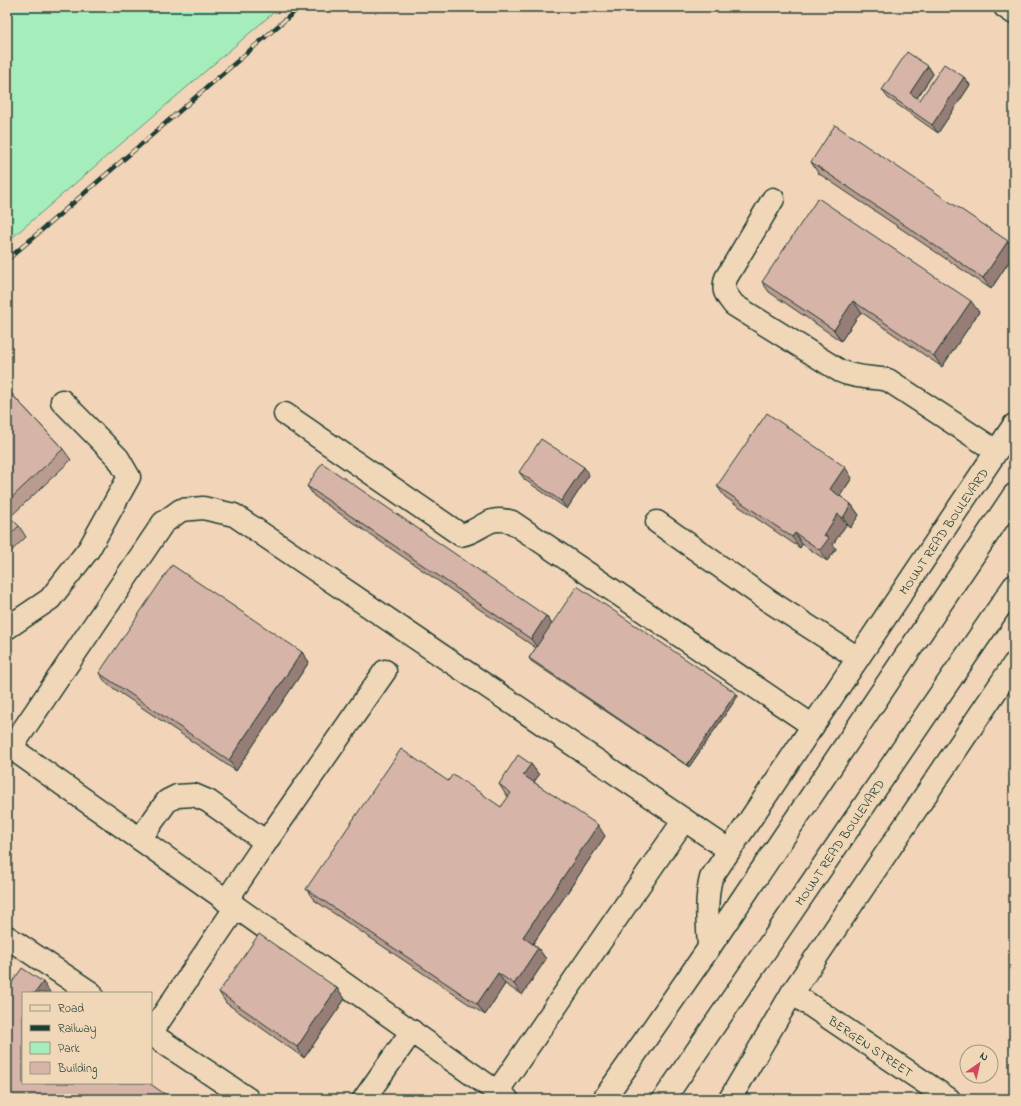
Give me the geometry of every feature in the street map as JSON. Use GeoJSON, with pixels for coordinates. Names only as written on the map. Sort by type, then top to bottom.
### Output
{"type":"FeatureCollection","features":[{"type":"Feature","properties":{"kind":"main road"},"geometry":{"type":"LineString","coordinates":[[1005,7],[1014,13]]}},
{"type":"Feature","properties":{"kind":"main road"},"geometry":{"type":"LineString","coordinates":[[774,199],[726,278],[724,293],[734,305],[840,371],[858,378],[870,377],[888,380],[996,451]]}},
{"type":"Feature","properties":{"kind":"main road"},"geometry":{"type":"LineString","coordinates":[[7,628],[50,599],[89,549],[129,477],[118,458],[62,401]]}},
{"type":"Feature","properties":{"kind":"main road"},"geometry":{"type":"LineString","coordinates":[[285,414],[461,535],[470,533],[480,526],[494,520],[503,519],[512,522],[813,726]]}},
{"type":"Feature","properties":{"kind":"main road","name":"MOUNT READ BOULEVARD"},"geometry":{"type":"LineString","coordinates":[[709,948],[708,890],[711,878],[1014,425]]}},
{"type":"Feature","properties":{"kind":"main road"},"geometry":{"type":"LineString","coordinates":[[604,1099],[709,948],[1014,495]]}},
{"type":"Feature","properties":{"kind":"main road"},"geometry":{"type":"LineString","coordinates":[[684,820],[502,1095],[9,747],[163,523],[181,510],[203,508],[234,515],[729,850]]}},
{"type":"Feature","properties":{"kind":"main road"},"geometry":{"type":"LineString","coordinates":[[657,522],[769,601],[858,658]]}},
{"type":"Feature","properties":{"kind":"main road","name":"MOUNT READ BOULEVARD"},"geometry":{"type":"LineString","coordinates":[[663,1098],[1014,586]]}},
{"type":"Feature","properties":{"kind":"main road"},"geometry":{"type":"LineString","coordinates":[[730,1099],[792,993],[1014,664]]}},
{"type":"Feature","properties":{"kind":"main road"},"geometry":{"type":"LineString","coordinates":[[152,1031],[231,904],[266,842],[385,671]]}},
{"type":"Feature","properties":{"kind":"main road"},"geometry":{"type":"LineString","coordinates":[[140,839],[167,801],[177,796],[194,795],[208,801],[266,842]]}},
{"type":"Feature","properties":{"kind":"main road"},"geometry":{"type":"LineString","coordinates":[[7,937],[89,992]]}},
{"type":"Feature","properties":{"kind":"main road","name":"BERGEN STREET"},"geometry":{"type":"LineString","coordinates":[[792,993],[949,1099]]}},
{"type":"Feature","properties":{"kind":"main road"},"geometry":{"type":"LineString","coordinates":[[364,1099],[412,1032]]}},
{"type":"Feature","properties":{"kind":"main road"},"geometry":{"type":"LineString","coordinates":[[152,1034],[248,1099]]}},
{"type":"Feature","properties":{"kind":"green space"},"geometry":{"type":"Polygon","coordinates":[[[7,7],[280,7],[7,242],[7,7]]]}},
{"type":"Feature","properties":{"kind":"building"},"geometry":{"type":"Polygon","coordinates":[[[907,52],[928,66],[910,93],[920,100],[944,64],[964,77],[932,125],[882,90],[907,52]]]}},
{"type":"Feature","properties":{"kind":"building"},"geometry":{"type":"Polygon","coordinates":[[[835,125],[1008,241],[983,278],[811,162],[835,125]]]}},
{"type":"Feature","properties":{"kind":"building"},"geometry":{"type":"Polygon","coordinates":[[[818,198],[971,301],[934,356],[853,301],[834,330],[762,282],[818,198]]]}},
{"type":"Feature","properties":{"kind":"building"},"geometry":{"type":"Polygon","coordinates":[[[7,389],[63,449],[7,502],[7,389]]]}},
{"type":"Feature","properties":{"kind":"building"},"geometry":{"type":"Polygon","coordinates":[[[767,413],[845,467],[830,489],[851,504],[843,518],[838,514],[824,535],[829,538],[820,550],[795,533],[792,537],[717,486],[767,413]]]}},
{"type":"Feature","properties":{"kind":"building"},"geometry":{"type":"Polygon","coordinates":[[[541,439],[584,467],[561,501],[519,472],[541,439]]]}},
{"type":"Feature","properties":{"kind":"building"},"geometry":{"type":"Polygon","coordinates":[[[322,463],[546,616],[531,639],[307,486],[322,463]]]}},
{"type":"Feature","properties":{"kind":"building"},"geometry":{"type":"Polygon","coordinates":[[[7,514],[19,526],[7,537],[7,514]]]}},
{"type":"Feature","properties":{"kind":"building"},"geometry":{"type":"Polygon","coordinates":[[[172,565],[302,652],[229,760],[99,673],[172,565]]]}},
{"type":"Feature","properties":{"kind":"building"},"geometry":{"type":"Polygon","coordinates":[[[577,586],[736,693],[687,765],[529,658],[577,586]]]}},
{"type":"Feature","properties":{"kind":"building"},"geometry":{"type":"Polygon","coordinates":[[[401,749],[448,781],[453,774],[501,807],[511,793],[499,784],[518,755],[531,764],[523,775],[598,825],[523,937],[538,948],[514,984],[498,973],[477,1004],[306,889],[401,749]]]}},
{"type":"Feature","properties":{"kind":"building"},"geometry":{"type":"Polygon","coordinates":[[[259,934],[337,988],[297,1047],[219,992],[259,934]]]}},
{"type":"Feature","properties":{"kind":"building"},"geometry":{"type":"Polygon","coordinates":[[[22,968],[43,982],[36,992],[22,992],[22,1084],[150,1084],[172,1099],[7,1099],[7,986],[9,987],[22,968]]]}},
{"type":"Feature","properties":{"kind":"railway"},"geometry":{"type":"LineString","coordinates":[[7,260],[300,7]]}}]}
